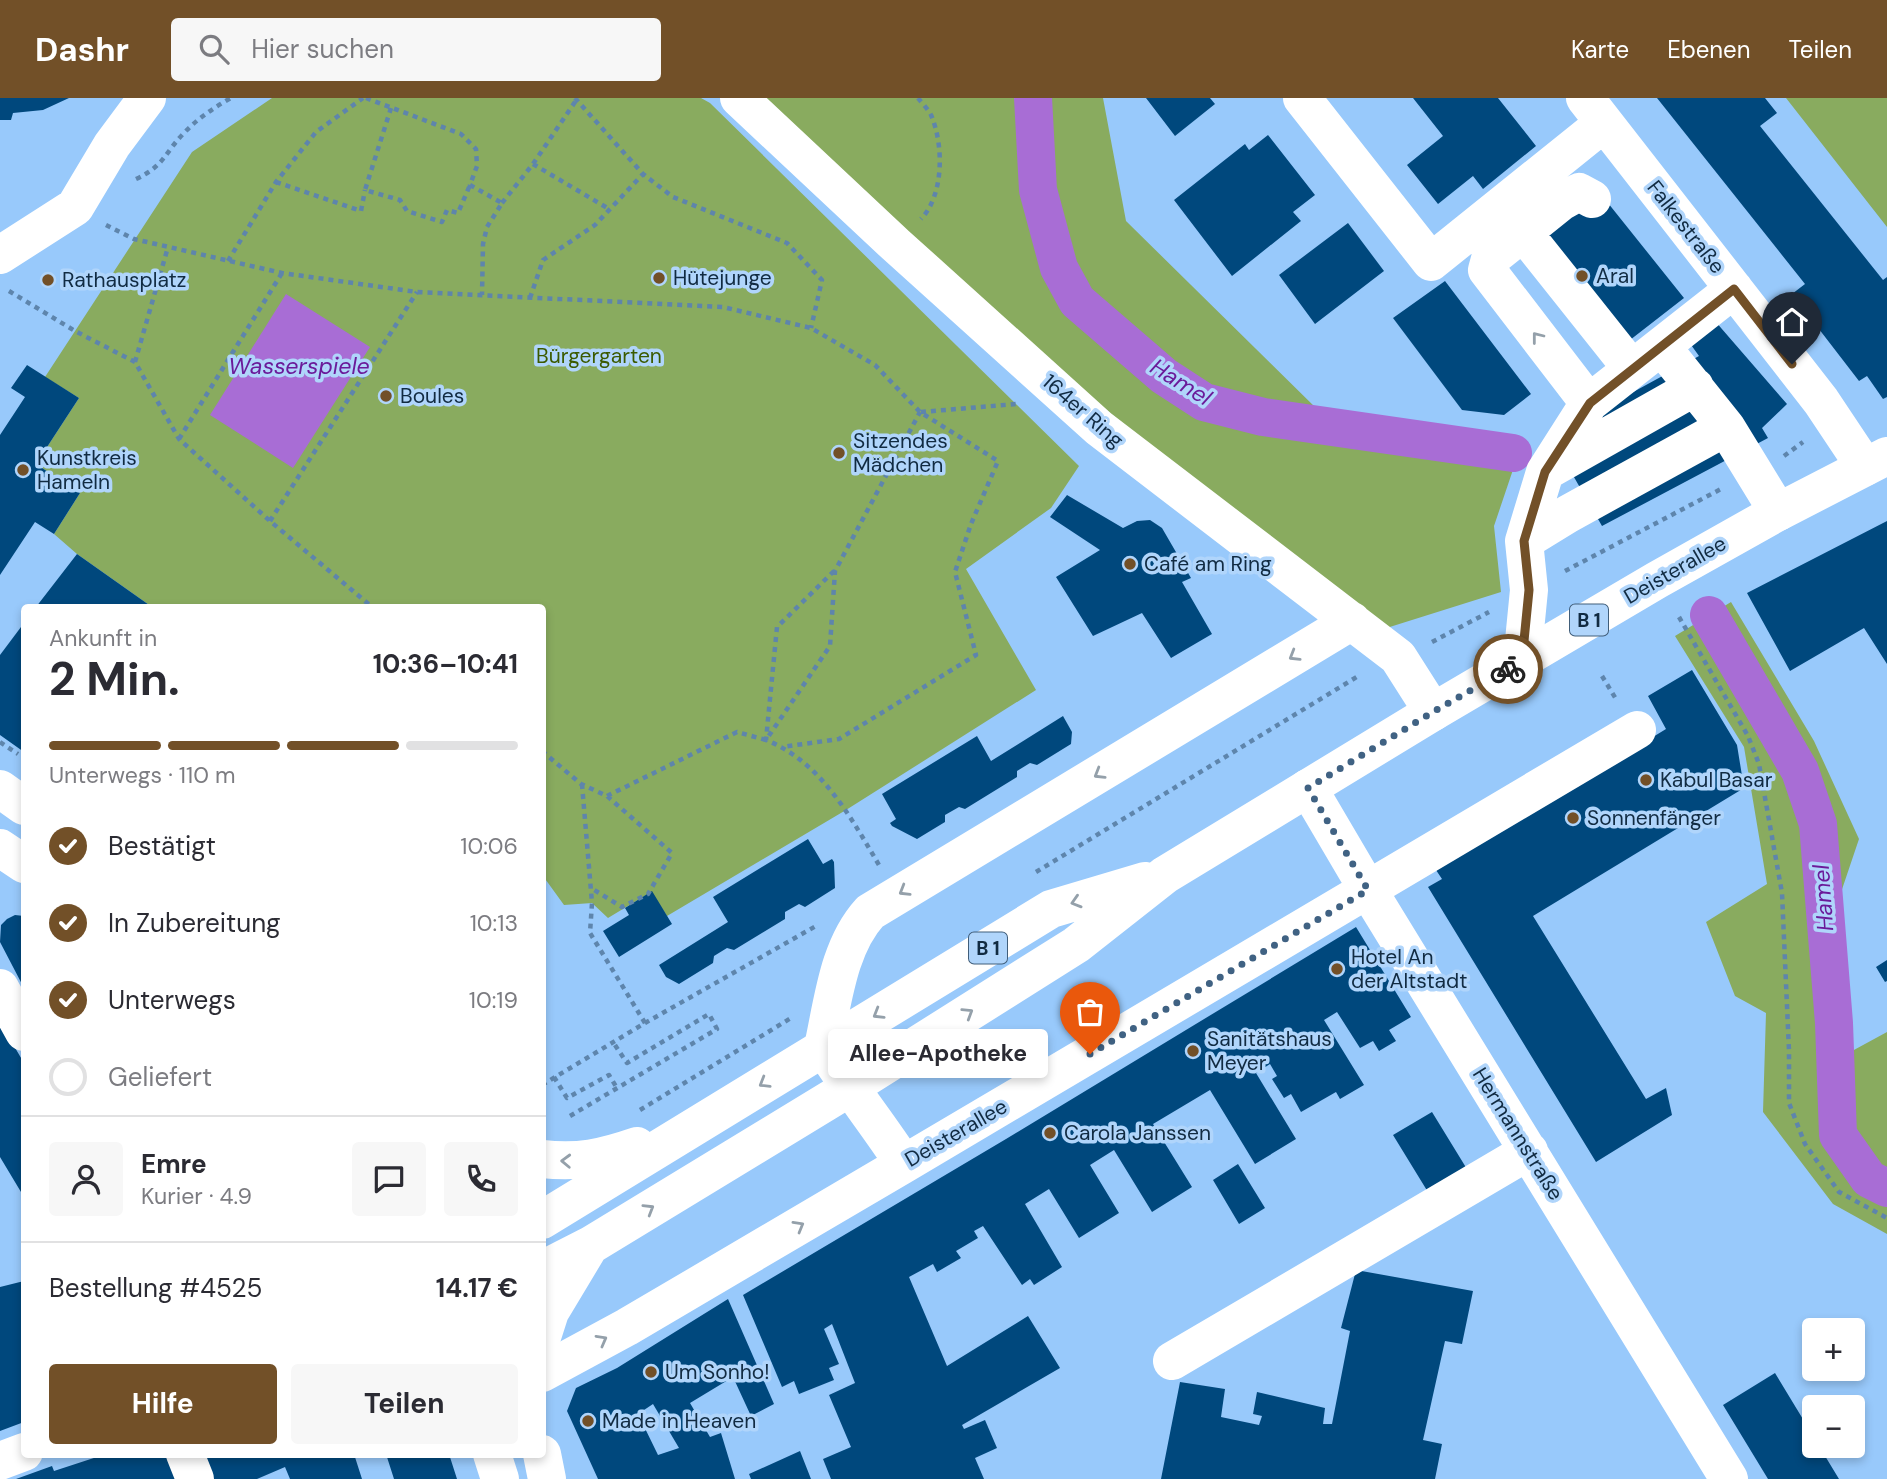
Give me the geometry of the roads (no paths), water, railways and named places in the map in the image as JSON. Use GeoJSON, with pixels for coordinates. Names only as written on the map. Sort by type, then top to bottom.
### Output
{"type":"FeatureCollection","features":[{"type":"Feature","properties":{"kind":"street"},"geometry":{"type":"LineString","coordinates":[[0,255],[75,207],[112,145],[147,98]]}},
{"type":"Feature","properties":{"kind":"street","name":"164er Ring"},"geometry":{"type":"LineString","coordinates":[[739,98],[1099,428],[1398,657],[1433,712]]}},
{"type":"Feature","properties":{"kind":"street","name":"Falkestraße"},"geometry":{"type":"LineString","coordinates":[[1302,98],[1431,261],[1595,111],[1828,411],[1876,461]]}},
{"type":"Feature","properties":{"kind":"street"},"geometry":{"type":"LineString","coordinates":[[1584,397],[1487,270],[1490,259],[1560,202],[1579,192],[1592,199]]}},
{"type":"Feature","properties":{"kind":"street"},"geometry":{"type":"LineString","coordinates":[[1523,232],[1647,358],[1695,387],[1726,427],[1779,512]]}},
{"type":"Feature","properties":{"kind":"street"},"geometry":{"type":"LineString","coordinates":[[1522,661],[1529,590],[1524,541],[1545,472],[1584,397],[1647,358],[1684,313],[1734,289]]}},
{"type":"Feature","properties":{"kind":"street"},"geometry":{"type":"LineString","coordinates":[[1545,472],[1695,387]]}},
{"type":"Feature","properties":{"kind":"street"},"geometry":{"type":"LineString","coordinates":[[1524,541],[1567,514],[1726,427]]}},
{"type":"Feature","properties":{"kind":"street","name":"Deisterallee"},"geometry":{"type":"LineString","coordinates":[[546,1268],[591,1245],[849,1088],[1076,944],[1165,876],[1433,712],[1657,580],[1876,461]]}},
{"type":"Feature","properties":{"kind":"street"},"geometry":{"type":"LineString","coordinates":[[904,1164],[822,1047],[841,968],[856,927],[870,912],[1352,621]]}},
{"type":"Feature","properties":{"kind":"street","name":"Deisterallee"},"geometry":{"type":"LineString","coordinates":[[546,1371],[904,1164],[1637,730]]}},
{"type":"Feature","properties":{"kind":"street","name":"Hermannstraße"},"geometry":{"type":"LineString","coordinates":[[1308,788],[1729,1479]]}},
{"type":"Feature","properties":{"kind":"street"},"geometry":{"type":"LineString","coordinates":[[0,789],[21,804]]}},
{"type":"Feature","properties":{"kind":"street","name":"Deisterallee"},"geometry":{"type":"LineString","coordinates":[[546,1218],[1051,909],[1165,876]]}},
{"type":"Feature","properties":{"kind":"street"},"geometry":{"type":"LineString","coordinates":[[0,988],[21,1026]]}},
{"type":"Feature","properties":{"kind":"street"},"geometry":{"type":"LineString","coordinates":[[546,1159],[574,1162],[608,1156],[701,1122]]}},
{"type":"Feature","properties":{"kind":"street"},"geometry":{"type":"LineString","coordinates":[[1172,1362],[1528,1151]]}},
{"type":"Feature","properties":{"kind":"street"},"geometry":{"type":"LineString","coordinates":[[546,1324],[550,1312],[591,1245]]}},
{"type":"Feature","properties":{"kind":"street"},"geometry":{"type":"LineString","coordinates":[[0,1461],[21,1453]]}},
{"type":"Feature","properties":{"kind":"street"},"geometry":{"type":"LineString","coordinates":[[187,1458],[195,1479]]}},
{"type":"Feature","properties":{"kind":"street"},"geometry":{"type":"LineString","coordinates":[[493,1458],[500,1479]]}},
{"type":"Feature","properties":{"kind":"street"},"geometry":{"type":"LineString","coordinates":[[543,1458],[547,1479]]}},
{"type":"Feature","properties":{"kind":"water","name":"Wasserspiele"},"geometry":{"type":"Polygon","coordinates":[[[286,294],[370,347],[293,468],[210,415],[286,294]]]}},
{"type":"Feature","properties":{"kind":"waterway","name":"Hamel"},"geometry":{"type":"LineString","coordinates":[[1033,98],[1038,190],[1059,268],[1077,301],[1164,376],[1204,402],[1263,417],[1513,453]]}},
{"type":"Feature","properties":{"kind":"waterway","name":"Hamel"},"geometry":{"type":"LineString","coordinates":[[1709,615],[1800,771],[1818,824],[1834,1023],[1838,1135],[1869,1179],[1887,1188]]}},
{"type":"Feature","properties":{"kind":"place","name":"Aral"},"geometry":{"type":"Point","coordinates":[1582,276]}},
{"type":"Feature","properties":{"kind":"place","name":"Hütejunge"},"geometry":{"type":"Point","coordinates":[659,278]}},
{"type":"Feature","properties":{"kind":"place","name":"Rathausplatz"},"geometry":{"type":"Point","coordinates":[48,280]}},
{"type":"Feature","properties":{"kind":"place","name":"Boules"},"geometry":{"type":"Point","coordinates":[386,396]}},
{"type":"Feature","properties":{"kind":"place","name":"Sitzendes Mädchen"},"geometry":{"type":"Point","coordinates":[839,453]}},
{"type":"Feature","properties":{"kind":"place","name":"Kunstkreis Hameln"},"geometry":{"type":"Point","coordinates":[23,470]}},
{"type":"Feature","properties":{"kind":"place","name":"Café am Ring"},"geometry":{"type":"Point","coordinates":[1130,564]}},
{"type":"Feature","properties":{"kind":"place","name":"Kabul Basar"},"geometry":{"type":"Point","coordinates":[1646,780]}},
{"type":"Feature","properties":{"kind":"place","name":"Sonnenfänger"},"geometry":{"type":"Point","coordinates":[1573,818]}},
{"type":"Feature","properties":{"kind":"place","name":"Hotel An der Altstadt"},"geometry":{"type":"Point","coordinates":[1337,969]}},
{"type":"Feature","properties":{"kind":"place","name":"Sanitätshaus Meyer"},"geometry":{"type":"Point","coordinates":[1193,1051]}},
{"type":"Feature","properties":{"kind":"place","name":"Allee-Apotheke"},"geometry":{"type":"Point","coordinates":[1090,1054]}},
{"type":"Feature","properties":{"kind":"place","name":"Carola Janssen"},"geometry":{"type":"Point","coordinates":[1050,1133]}},
{"type":"Feature","properties":{"kind":"place","name":"Um Sonho!"},"geometry":{"type":"Point","coordinates":[651,1372]}},
{"type":"Feature","properties":{"kind":"place","name":"Made in Heaven"},"geometry":{"type":"Point","coordinates":[588,1421]}},
{"type":"Feature","properties":{"kind":"park label","name":"Bürgergarten"},"geometry":{"type":"Point","coordinates":[599,356]}}]}
